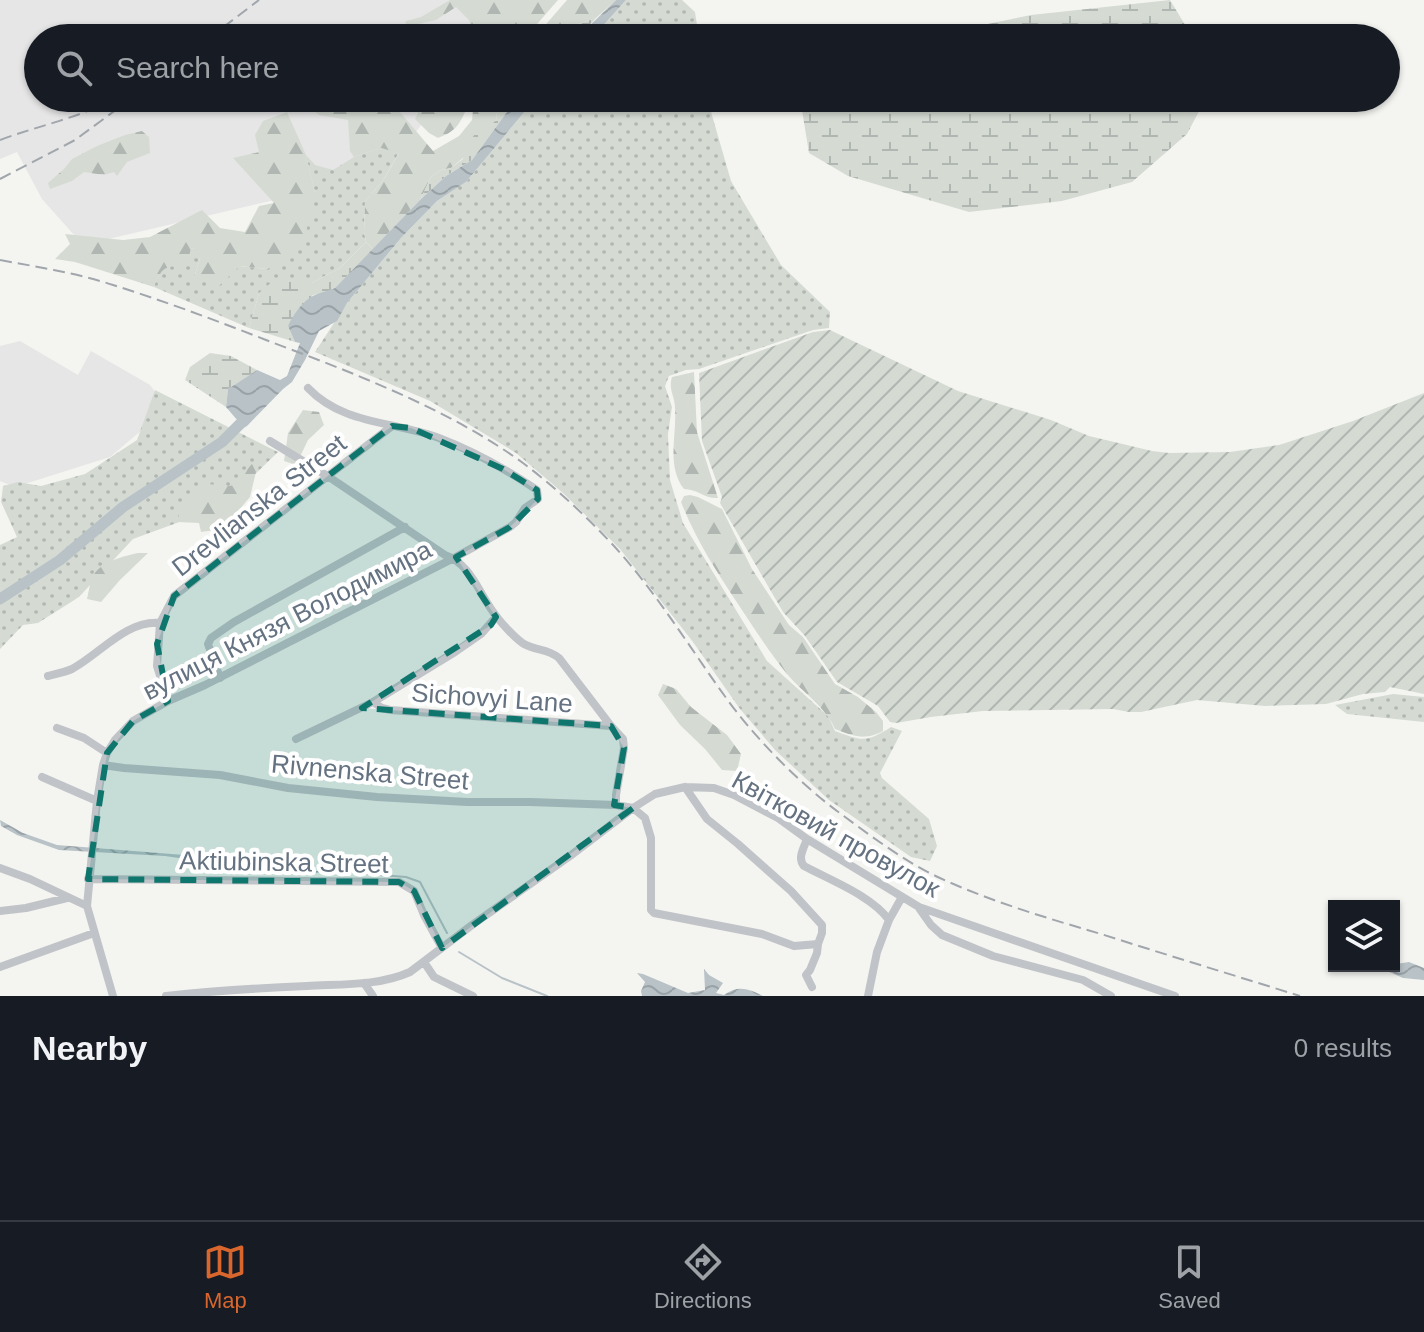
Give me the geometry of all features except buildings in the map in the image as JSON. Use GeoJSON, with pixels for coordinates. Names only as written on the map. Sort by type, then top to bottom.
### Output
{"type":"FeatureCollection","features":[{"type":"Feature","properties":{"kind":"street"},"geometry":{"type":"LineString","coordinates":[[308,388],[320,400],[337,409],[392,426]]}},
{"type":"Feature","properties":{"kind":"street","name":"Drevlianska Street"},"geometry":{"type":"LineString","coordinates":[[168,701],[157,666],[160,623],[174,596],[392,426]]}},
{"type":"Feature","properties":{"kind":"street","name":"вулиця Князя Володимира"},"geometry":{"type":"LineString","coordinates":[[88,879],[103,765],[115,740],[133,721],[454,558],[510,527],[525,508],[538,499],[537,490],[456,444],[411,428],[392,426]]}},
{"type":"Feature","properties":{"kind":"street"},"geometry":{"type":"LineString","coordinates":[[270,441],[454,558],[476,584],[496,617],[524,645],[559,658],[623,739],[616,805]]}},
{"type":"Feature","properties":{"kind":"street"},"geometry":{"type":"LineString","coordinates":[[220,678],[208,644],[211,638],[234,622],[405,527]]}},
{"type":"Feature","properties":{"kind":"street"},"geometry":{"type":"LineString","coordinates":[[296,739],[373,702],[455,652],[481,634],[496,617]]}},
{"type":"Feature","properties":{"kind":"street"},"geometry":{"type":"LineString","coordinates":[[48,676],[72,669],[133,628],[146,622],[160,623]]}},
{"type":"Feature","properties":{"kind":"street","name":"Sichovyi Lane"},"geometry":{"type":"LineString","coordinates":[[373,702],[390,710],[611,726]]}},
{"type":"Feature","properties":{"kind":"street"},"geometry":{"type":"LineString","coordinates":[[57,728],[84,738],[107,753]]}},
{"type":"Feature","properties":{"kind":"street","name":"Rivnenska Street"},"geometry":{"type":"LineString","coordinates":[[103,765],[220,775],[288,788],[377,797],[633,808]]}},
{"type":"Feature","properties":{"kind":"street"},"geometry":{"type":"LineString","coordinates":[[42,777],[97,801]]}},
{"type":"Feature","properties":{"kind":"street"},"geometry":{"type":"LineString","coordinates":[[685,787],[707,819],[780,881],[822,925],[814,962],[806,975],[812,987]]}},
{"type":"Feature","properties":{"kind":"street","name":"Квітковий провулок"},"geometry":{"type":"LineString","coordinates":[[168,996],[364,983],[401,976],[633,808],[655,794],[685,787],[714,788],[734,795],[778,818],[919,907],[1175,996]]}},
{"type":"Feature","properties":{"kind":"street"},"geometry":{"type":"LineString","coordinates":[[633,808],[645,818],[651,838],[650,907],[654,913],[762,934],[794,946],[818,944]]}},
{"type":"Feature","properties":{"kind":"street"},"geometry":{"type":"LineString","coordinates":[[807,839],[800,858],[804,866],[863,898],[880,909],[889,920]]}},
{"type":"Feature","properties":{"kind":"street"},"geometry":{"type":"LineString","coordinates":[[0,868],[87,906]]}},
{"type":"Feature","properties":{"kind":"street"},"geometry":{"type":"LineString","coordinates":[[88,879],[87,906],[113,996]]}},
{"type":"Feature","properties":{"kind":"street","name":"Aktiubinska Street"},"geometry":{"type":"LineString","coordinates":[[88,879],[399,882],[414,891],[442,948]]}},
{"type":"Feature","properties":{"kind":"street"},"geometry":{"type":"LineString","coordinates":[[0,911],[68,897]]}},
{"type":"Feature","properties":{"kind":"street"},"geometry":{"type":"LineString","coordinates":[[868,996],[877,952],[902,897]]}},
{"type":"Feature","properties":{"kind":"street"},"geometry":{"type":"LineString","coordinates":[[919,907],[942,935],[993,956],[1083,980],[1111,996]]}},
{"type":"Feature","properties":{"kind":"street"},"geometry":{"type":"LineString","coordinates":[[0,967],[94,933]]}},
{"type":"Feature","properties":{"kind":"street"},"geometry":{"type":"LineString","coordinates":[[424,962],[434,977],[473,996]]}},
{"type":"Feature","properties":{"kind":"street"},"geometry":{"type":"LineString","coordinates":[[364,983],[373,996]]}},
{"type":"Feature","properties":{"kind":"highlighted area"},"geometry":{"type":"Polygon","coordinates":[[[392,426],[411,428],[503,469],[537,490],[538,499],[510,527],[456,557],[496,617],[491,625],[362,708],[611,726],[624,748],[614,805],[633,808],[442,948],[414,891],[399,882],[88,879],[107,753],[133,721],[168,701],[157,644],[174,596],[392,426]]]}},
{"type":"Feature","properties":{"kind":"shaded area"},"geometry":{"type":"Polygon","coordinates":[[[0,0],[513,0],[495,24],[24,24],[24,112],[431,112],[385,174],[83,245],[42,199],[17,152],[0,159],[0,0]]]}},
{"type":"Feature","properties":{"kind":"shaded area"},"geometry":{"type":"Polygon","coordinates":[[[20,341],[78,375],[91,351],[150,385],[155,392],[149,424],[110,457],[15,487],[0,481],[0,346],[20,341]]]}},
{"type":"Feature","properties":{"kind":"green space"},"geometry":{"type":"Polygon","coordinates":[[[450,0],[558,0],[537,24],[470,24],[456,7],[436,20],[406,24],[406,21],[421,17],[450,0]]]}},
{"type":"Feature","properties":{"kind":"green space"},"geometry":{"type":"Polygon","coordinates":[[[567,0],[616,0],[596,18],[578,24],[546,24],[567,0]]]}},
{"type":"Feature","properties":{"kind":"green space"},"geometry":{"type":"Polygon","coordinates":[[[626,0],[682,0],[695,12],[697,24],[605,24],[626,0]]]}},
{"type":"Feature","properties":{"kind":"green space"},"geometry":{"type":"Polygon","coordinates":[[[1170,0],[1185,24],[988,24],[1031,15],[1170,0]]]}},
{"type":"Feature","properties":{"kind":"green space"},"geometry":{"type":"Polygon","coordinates":[[[287,112],[306,155],[315,193],[305,237],[288,261],[267,269],[240,266],[219,286],[194,278],[200,250],[191,248],[186,268],[174,266],[165,269],[154,287],[75,262],[55,259],[70,244],[65,234],[123,240],[150,237],[202,210],[220,228],[245,232],[259,206],[274,203],[233,158],[259,152],[255,135],[263,121],[287,112]]]}},
{"type":"Feature","properties":{"kind":"green space"},"geometry":{"type":"Polygon","coordinates":[[[316,112],[400,112],[433,151],[459,136],[472,120],[473,112],[497,112],[496,120],[463,158],[451,168],[431,177],[420,200],[373,249],[366,242],[364,232],[365,202],[384,179],[399,153],[381,148],[354,157],[350,151],[348,120],[316,112]]]}},
{"type":"Feature","properties":{"kind":"green space"},"geometry":{"type":"Polygon","coordinates":[[[465,112],[453,130],[438,138],[415,119],[418,113],[465,112]]]}},
{"type":"Feature","properties":{"kind":"green space"},"geometry":{"type":"Polygon","coordinates":[[[497,112],[507,112],[472,160],[446,176],[420,200],[431,177],[463,159],[464,151],[478,129],[486,130],[496,120],[497,112]]]}},
{"type":"Feature","properties":{"kind":"green space"},"geometry":{"type":"Polygon","coordinates":[[[524,112],[711,112],[731,181],[781,265],[830,312],[829,328],[813,330],[699,369],[669,376],[665,386],[672,407],[668,434],[670,480],[683,523],[767,661],[828,716],[835,731],[864,739],[891,727],[902,731],[880,773],[929,819],[937,846],[930,861],[911,857],[829,800],[775,750],[740,709],[693,642],[620,549],[563,493],[516,453],[430,401],[315,352],[347,303],[401,238],[437,201],[466,182],[524,112]]]}},
{"type":"Feature","properties":{"kind":"green space"},"geometry":{"type":"Polygon","coordinates":[[[802,112],[1199,112],[1187,134],[1132,182],[1062,201],[969,212],[848,176],[809,153],[802,112]]]}},
{"type":"Feature","properties":{"kind":"green space"},"geometry":{"type":"Polygon","coordinates":[[[142,131],[149,137],[150,153],[127,162],[117,176],[114,172],[104,175],[84,172],[72,181],[50,189],[48,183],[72,159],[97,146],[142,131]]]}},
{"type":"Feature","properties":{"kind":"green space"},"geometry":{"type":"Polygon","coordinates":[[[381,148],[399,152],[384,179],[365,202],[366,242],[340,268],[311,283],[259,293],[249,328],[154,287],[161,272],[176,265],[190,248],[200,249],[194,278],[240,266],[267,269],[315,193],[306,155],[315,165],[333,170],[354,157],[381,148]]]}},
{"type":"Feature","properties":{"kind":"green space"},"geometry":{"type":"Polygon","coordinates":[[[366,242],[373,249],[335,288],[313,295],[288,326],[295,342],[249,328],[259,293],[280,275],[311,283],[340,268],[366,242]]]}},
{"type":"Feature","properties":{"kind":"green space"},"geometry":{"type":"Polygon","coordinates":[[[830,330],[958,391],[1051,420],[1089,436],[1169,453],[1230,452],[1279,445],[1424,393],[1424,694],[1390,687],[1385,692],[1363,694],[1326,704],[1265,706],[1197,700],[1141,712],[1113,709],[983,711],[890,722],[878,706],[837,682],[805,636],[783,612],[720,503],[722,497],[702,441],[699,373],[813,332],[830,330]]]}},
{"type":"Feature","properties":{"kind":"green space"},"geometry":{"type":"Polygon","coordinates":[[[210,353],[231,356],[257,370],[228,389],[226,407],[185,380],[190,367],[210,353]]]}},
{"type":"Feature","properties":{"kind":"green space"},"geometry":{"type":"Polygon","coordinates":[[[694,372],[697,432],[718,498],[684,489],[675,470],[675,408],[671,382],[672,377],[694,372]]]}},
{"type":"Feature","properties":{"kind":"green space"},"geometry":{"type":"Polygon","coordinates":[[[155,390],[278,452],[249,480],[193,517],[133,539],[79,597],[38,623],[23,625],[0,649],[0,545],[17,537],[1,502],[3,486],[18,482],[41,486],[85,474],[137,440],[155,390]]]}},
{"type":"Feature","properties":{"kind":"green space"},"geometry":{"type":"Polygon","coordinates":[[[303,410],[319,412],[324,425],[308,440],[296,465],[284,461],[288,433],[303,410]]]}},
{"type":"Feature","properties":{"kind":"green space"},"geometry":{"type":"Polygon","coordinates":[[[252,464],[256,472],[250,497],[223,529],[201,532],[199,523],[178,522],[180,508],[207,484],[231,486],[252,464]]]}},
{"type":"Feature","properties":{"kind":"green space"},"geometry":{"type":"Polygon","coordinates":[[[690,495],[722,509],[752,569],[789,625],[803,637],[835,684],[876,712],[883,721],[883,731],[859,736],[835,729],[820,706],[787,674],[699,541],[681,502],[684,496],[690,495]]]}},
{"type":"Feature","properties":{"kind":"green space"},"geometry":{"type":"Polygon","coordinates":[[[138,553],[148,553],[101,602],[87,599],[92,579],[99,569],[138,553]]]}},
{"type":"Feature","properties":{"kind":"green space"},"geometry":{"type":"Polygon","coordinates":[[[663,684],[676,689],[691,707],[727,735],[741,754],[737,771],[722,770],[680,725],[658,695],[663,684]]]}},
{"type":"Feature","properties":{"kind":"green space"},"geometry":{"type":"Polygon","coordinates":[[[1393,694],[1424,697],[1424,722],[1347,714],[1335,705],[1393,694]]]}},
{"type":"Feature","properties":{"kind":"water"},"geometry":{"type":"Polygon","coordinates":[[[616,0],[626,0],[605,24],[591,24],[616,0]]]}},
{"type":"Feature","properties":{"kind":"water"},"geometry":{"type":"Polygon","coordinates":[[[507,112],[524,112],[466,182],[437,201],[401,238],[347,303],[337,321],[319,331],[292,382],[247,426],[231,432],[238,421],[226,407],[228,389],[257,370],[280,380],[287,376],[300,343],[295,342],[288,326],[299,308],[311,297],[335,288],[420,200],[446,176],[472,160],[507,112]]]}},
{"type":"Feature","properties":{"kind":"water"},"geometry":{"type":"Polygon","coordinates":[[[0,820],[23,833],[57,845],[184,855],[302,871],[330,871],[297,875],[165,856],[59,850],[17,835],[1,826],[0,820]]]}},
{"type":"Feature","properties":{"kind":"water"},"geometry":{"type":"Polygon","coordinates":[[[1409,962],[1424,968],[1424,980],[1403,978],[1389,972],[1400,972],[1400,963],[1409,962]]]}},
{"type":"Feature","properties":{"kind":"water"},"geometry":{"type":"Polygon","coordinates":[[[704,969],[723,983],[716,993],[724,995],[743,989],[763,996],[642,996],[645,982],[637,973],[688,993],[705,990],[704,969]]]}},
{"type":"Feature","properties":{"kind":"waterway"},"geometry":{"type":"LineString","coordinates":[[0,599],[60,560],[123,507],[222,442],[240,424]]}},
{"type":"Feature","properties":{"kind":"waterway"},"geometry":{"type":"LineString","coordinates":[[330,871],[406,877],[420,882],[447,933]]}},
{"type":"Feature","properties":{"kind":"waterway"},"geometry":{"type":"LineString","coordinates":[[459,952],[502,978],[547,996]]}},
{"type":"Feature","properties":{"kind":"railway"},"geometry":{"type":"LineString","coordinates":[[227,24],[259,0]]}},
{"type":"Feature","properties":{"kind":"railway"},"geometry":{"type":"LineString","coordinates":[[0,140],[84,112]]}},
{"type":"Feature","properties":{"kind":"railway"},"geometry":{"type":"LineString","coordinates":[[0,179],[75,140],[113,112]]}},
{"type":"Feature","properties":{"kind":"railway"},"geometry":{"type":"LineString","coordinates":[[0,260],[85,277],[170,304],[365,379],[464,426],[523,463],[592,524],[644,582],[724,695],[762,742],[822,799],[887,847],[940,878],[1000,902],[1300,996]]}}]}
